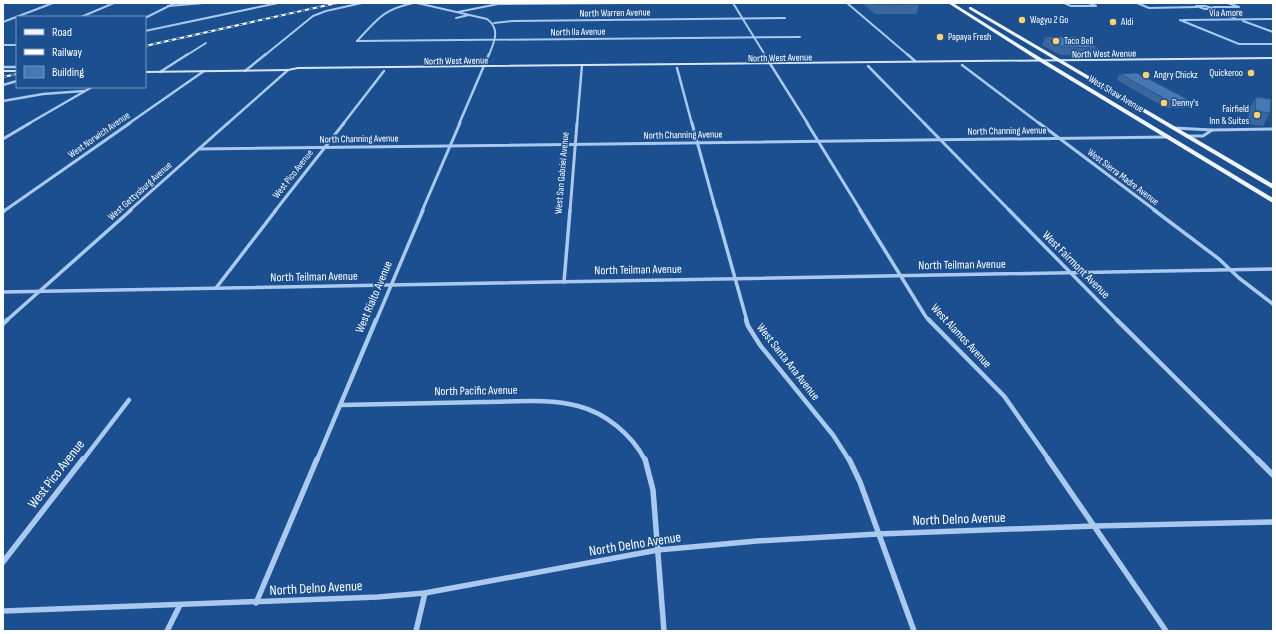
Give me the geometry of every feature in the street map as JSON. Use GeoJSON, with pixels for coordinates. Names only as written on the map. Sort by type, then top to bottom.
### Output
{"type":"FeatureCollection","features":[{"type":"Feature","properties":{"kind":"main road"},"geometry":{"type":"LineString","coordinates":[[950,3],[957,4],[971,12],[985,17]]}},
{"type":"Feature","properties":{"kind":"main road","name":"West Shaw Avenue"},"geometry":{"type":"LineString","coordinates":[[950,3],[1039,60],[1110,101],[1273,201]]}},
{"type":"Feature","properties":{"kind":"main road","name":"West Shaw Avenue"},"geometry":{"type":"LineString","coordinates":[[961,3],[1273,188]]}},
{"type":"Feature","properties":{"kind":"main road"},"geometry":{"type":"LineString","coordinates":[[980,22],[1003,27]]}},
{"type":"Feature","properties":{"kind":"main road"},"geometry":{"type":"LineString","coordinates":[[1185,62],[1226,60],[1229,58]]}},
{"type":"Feature","properties":{"kind":"main road","name":"North West Avenue"},"geometry":{"type":"LineString","coordinates":[[146,72],[288,70],[298,68],[581,67],[1273,58]]}},
{"type":"Feature","properties":{"kind":"main road","name":"North West Avenue"},"geometry":{"type":"LineString","coordinates":[[581,67],[677,68],[771,65],[868,66],[1273,61]]}},
{"type":"Feature","properties":{"kind":"main road"},"geometry":{"type":"LineString","coordinates":[[846,66],[857,64],[908,64],[915,62]]}},
{"type":"Feature","properties":{"kind":"main road","name":"North West Avenue"},"geometry":{"type":"LineString","coordinates":[[288,70],[294,72],[483,68]]}},
{"type":"Feature","properties":{"kind":"main road"},"geometry":{"type":"LineString","coordinates":[[3,71],[16,71]]}},
{"type":"Feature","properties":{"kind":"main road"},"geometry":{"type":"LineString","coordinates":[[3,75],[16,75]]}},
{"type":"Feature","properties":{"kind":"main road"},"geometry":{"type":"LineString","coordinates":[[1110,101],[1140,114],[1174,134],[1186,136]]}},
{"type":"Feature","properties":{"kind":"main road"},"geometry":{"type":"LineString","coordinates":[[1168,137],[1183,140],[1217,160],[1246,171]]}},
{"type":"Feature","properties":{"kind":"street"},"geometry":{"type":"LineString","coordinates":[[19,16],[53,3]]}},
{"type":"Feature","properties":{"kind":"street"},"geometry":{"type":"LineString","coordinates":[[83,16],[114,3]]}},
{"type":"Feature","properties":{"kind":"street"},"geometry":{"type":"LineString","coordinates":[[146,17],[175,3]]}},
{"type":"Feature","properties":{"kind":"street"},"geometry":{"type":"LineString","coordinates":[[168,6],[204,3]]}},
{"type":"Feature","properties":{"kind":"street"},"geometry":{"type":"LineString","coordinates":[[146,31],[278,3]]}},
{"type":"Feature","properties":{"kind":"street"},"geometry":{"type":"LineString","coordinates":[[245,71],[319,14],[362,3]]}},
{"type":"Feature","properties":{"kind":"street","name":"North Ila Avenue"},"geometry":{"type":"LineString","coordinates":[[413,3],[396,7],[384,12],[357,41],[800,37]]}},
{"type":"Feature","properties":{"kind":"street"},"geometry":{"type":"LineString","coordinates":[[417,3],[487,19],[494,23]]}},
{"type":"Feature","properties":{"kind":"street"},"geometry":{"type":"LineString","coordinates":[[458,12],[498,4],[628,3]]}},
{"type":"Feature","properties":{"kind":"street","name":"West Alamos Avenue"},"geometry":{"type":"LineString","coordinates":[[733,3],[926,317],[1004,396],[1166,631]]}},
{"type":"Feature","properties":{"kind":"street"},"geometry":{"type":"LineString","coordinates":[[847,3],[915,62]]}},
{"type":"Feature","properties":{"kind":"street"},"geometry":{"type":"LineString","coordinates":[[1064,3],[1071,6],[1096,6],[1089,3]]}},
{"type":"Feature","properties":{"kind":"street"},"geometry":{"type":"LineString","coordinates":[[1137,3],[1149,8],[1197,7],[1236,18]]}},
{"type":"Feature","properties":{"kind":"street"},"geometry":{"type":"LineString","coordinates":[[1193,3],[1200,6],[1213,8],[1273,32]]}},
{"type":"Feature","properties":{"kind":"street"},"geometry":{"type":"LineString","coordinates":[[1208,9],[1239,7],[1228,3]]}},
{"type":"Feature","properties":{"kind":"street"},"geometry":{"type":"LineString","coordinates":[[1197,7],[1196,6],[1200,6]]}},
{"type":"Feature","properties":{"kind":"street"},"geometry":{"type":"LineString","coordinates":[[456,18],[470,15]]}},
{"type":"Feature","properties":{"kind":"street"},"geometry":{"type":"LineString","coordinates":[[3,22],[16,17]]}},
{"type":"Feature","properties":{"kind":"street","name":"North Warren Avenue"},"geometry":{"type":"LineString","coordinates":[[494,23],[513,21],[785,18]]}},
{"type":"Feature","properties":{"kind":"street","name":"Via Amore"},"geometry":{"type":"LineString","coordinates":[[1273,19],[1180,20],[1239,44],[1273,44]]}},
{"type":"Feature","properties":{"kind":"street","name":"West Rialto Avenue"},"geometry":{"type":"LineString","coordinates":[[256,603],[495,40],[496,28],[494,23]]}},
{"type":"Feature","properties":{"kind":"street"},"geometry":{"type":"LineString","coordinates":[[160,72],[206,43]]}},
{"type":"Feature","properties":{"kind":"street"},"geometry":{"type":"LineString","coordinates":[[3,45],[16,44]]}},
{"type":"Feature","properties":{"kind":"street","name":"West Sierra Madre Avenue"},"geometry":{"type":"LineString","coordinates":[[962,65],[1219,259],[1230,270],[1273,304]]}},
{"type":"Feature","properties":{"kind":"street","name":"West Fairmont Avenue"},"geometry":{"type":"LineString","coordinates":[[868,66],[1070,273],[1273,476]]}},
{"type":"Feature","properties":{"kind":"street"},"geometry":{"type":"LineString","coordinates":[[3,67],[16,67]]}},
{"type":"Feature","properties":{"kind":"street","name":"West San Gabriel Avenue"},"geometry":{"type":"LineString","coordinates":[[564,282],[581,67]]}},
{"type":"Feature","properties":{"kind":"street","name":"West Santa Ana Avenue"},"geometry":{"type":"LineString","coordinates":[[677,68],[744,316],[753,336],[833,435],[848,457],[860,482],[914,631]]}},
{"type":"Feature","properties":{"kind":"street","name":"West Gettysburg Avenue"},"geometry":{"type":"LineString","coordinates":[[3,324],[288,70]]}},
{"type":"Feature","properties":{"kind":"street","name":"West Norwich Avenue"},"geometry":{"type":"LineString","coordinates":[[3,212],[204,71]]}},
{"type":"Feature","properties":{"kind":"street","name":"West Pico Avenue"},"geometry":{"type":"LineString","coordinates":[[216,288],[384,71]]}},
{"type":"Feature","properties":{"kind":"street"},"geometry":{"type":"LineString","coordinates":[[3,86],[16,83]]}},
{"type":"Feature","properties":{"kind":"street"},"geometry":{"type":"LineString","coordinates":[[3,139],[90,88]]}},
{"type":"Feature","properties":{"kind":"street"},"geometry":{"type":"LineString","coordinates":[[3,101],[49,93],[85,91]]}},
{"type":"Feature","properties":{"kind":"street"},"geometry":{"type":"LineString","coordinates":[[1173,128],[1212,130],[1273,129]]}},
{"type":"Feature","properties":{"kind":"street"},"geometry":{"type":"LineString","coordinates":[[1186,136],[1203,136],[1212,130]]}},
{"type":"Feature","properties":{"kind":"street","name":"North Channing Avenue"},"geometry":{"type":"LineString","coordinates":[[199,149],[1168,137]]}},
{"type":"Feature","properties":{"kind":"street","name":"North Teilman Avenue"},"geometry":{"type":"LineString","coordinates":[[3,292],[1273,269]]}},
{"type":"Feature","properties":{"kind":"street","name":"West Pico Avenue"},"geometry":{"type":"LineString","coordinates":[[3,562],[129,400]]}},
{"type":"Feature","properties":{"kind":"street","name":"North Pacific Avenue"},"geometry":{"type":"LineString","coordinates":[[341,405],[544,401],[578,406],[592,411],[608,420],[630,437],[639,448],[647,463],[653,490],[664,631]]}},
{"type":"Feature","properties":{"kind":"street","name":"North Delno Avenue"},"geometry":{"type":"LineString","coordinates":[[3,611],[340,600],[425,593],[658,550],[757,540],[1095,526],[1273,522]]}},
{"type":"Feature","properties":{"kind":"street"},"geometry":{"type":"LineString","coordinates":[[416,631],[425,593]]}},
{"type":"Feature","properties":{"kind":"street"},"geometry":{"type":"LineString","coordinates":[[167,631],[180,605]]}},
{"type":"Feature","properties":{"kind":"building"},"geometry":{"type":"Polygon","coordinates":[[[875,3],[917,3],[919,4],[877,5],[875,3]]]}},
{"type":"Feature","properties":{"kind":"building"},"geometry":{"type":"Polygon","coordinates":[[[1045,37],[1076,37],[1099,48],[1063,47],[1045,37]]]}},
{"type":"Feature","properties":{"kind":"building"},"geometry":{"type":"Polygon","coordinates":[[[1137,73],[1191,101],[1169,101],[1120,74],[1137,73]]]}},
{"type":"Feature","properties":{"kind":"building"},"geometry":{"type":"Polygon","coordinates":[[[1256,97],[1271,99],[1270,113],[1255,111],[1256,97]]]}},
{"type":"Feature","properties":{"kind":"railway"},"geometry":{"type":"LineString","coordinates":[[146,46],[337,3]]}},
{"type":"Feature","properties":{"kind":"railway"},"geometry":{"type":"LineString","coordinates":[[3,77],[16,74]]}},
{"type":"Feature","properties":{"kind":"place","name":"Wagyu 2 Go"},"geometry":{"type":"Point","coordinates":[1022,20]}},
{"type":"Feature","properties":{"kind":"place","name":"Aldi"},"geometry":{"type":"Point","coordinates":[1113,22]}},
{"type":"Feature","properties":{"kind":"place","name":"Papaya Fresh"},"geometry":{"type":"Point","coordinates":[940,37]}},
{"type":"Feature","properties":{"kind":"place","name":"Taco Bell"},"geometry":{"type":"Point","coordinates":[1056,41]}},
{"type":"Feature","properties":{"kind":"place","name":"Quickeroo"},"geometry":{"type":"Point","coordinates":[1251,73]}},
{"type":"Feature","properties":{"kind":"place","name":"Angry Chickz"},"geometry":{"type":"Point","coordinates":[1146,75]}},
{"type":"Feature","properties":{"kind":"place","name":"Denny's"},"geometry":{"type":"Point","coordinates":[1164,103]}},
{"type":"Feature","properties":{"kind":"place","name":"Fairfield Inn & Suites"},"geometry":{"type":"Point","coordinates":[1257,115]}}]}
